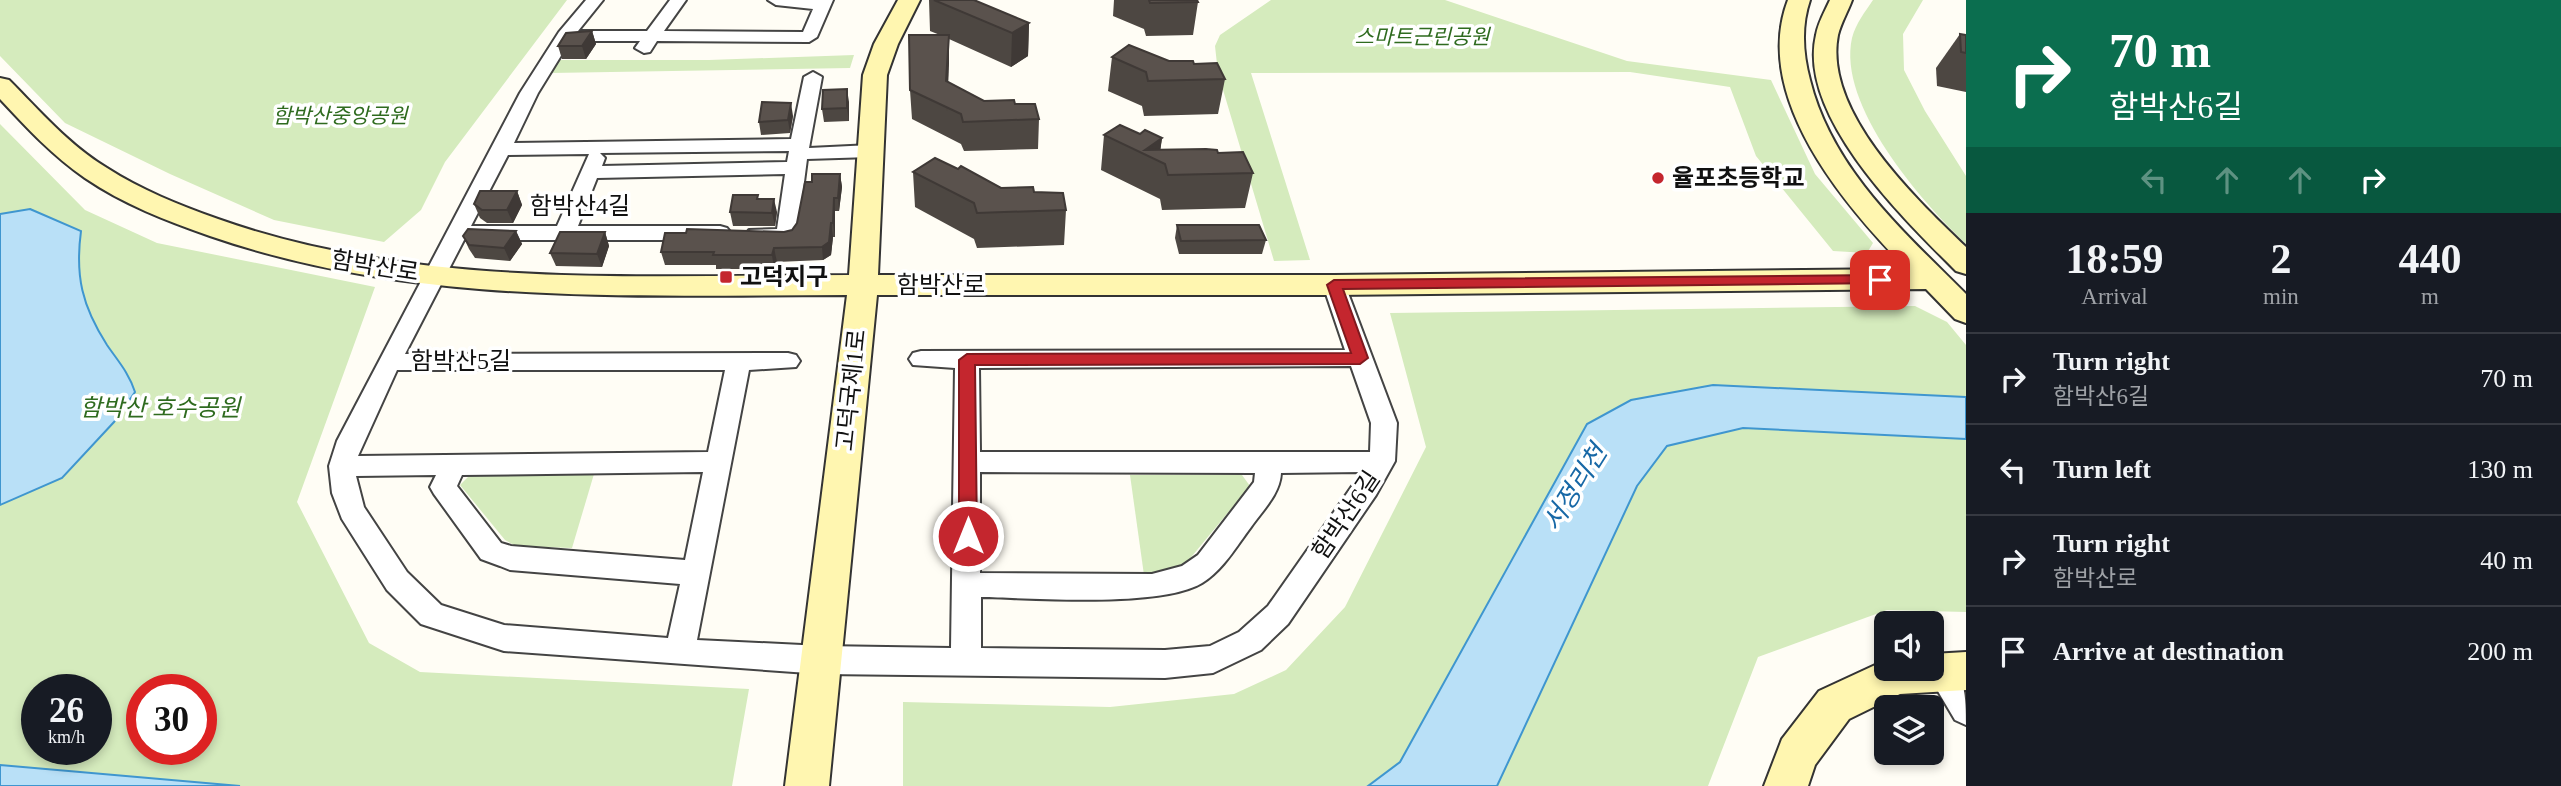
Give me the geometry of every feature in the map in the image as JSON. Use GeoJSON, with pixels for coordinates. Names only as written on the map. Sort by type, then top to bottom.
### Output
{"type":"FeatureCollection","features":[{"type":"Feature","properties":{"kind":"street"},"geometry":{"type":"LineString","coordinates":[[389,362],[529,93],[565,36],[595,0]]}},
{"type":"Feature","properties":{"kind":"street"},"geometry":{"type":"LineString","coordinates":[[647,44],[678,0]]}},
{"type":"Feature","properties":{"kind":"street"},"geometry":{"type":"LineString","coordinates":[[565,36],[647,44],[807,43],[823,3],[776,0]]}},
{"type":"Feature","properties":{"kind":"street"},"geometry":{"type":"LineString","coordinates":[[904,0],[909,0]]}},
{"type":"Feature","properties":{"kind":"street","name":"고덕국제1로"},"geometry":{"type":"LineString","coordinates":[[808,775],[863,285],[875,75],[886,44],[909,0]]}},
{"type":"Feature","properties":{"kind":"street"},"geometry":{"type":"LineString","coordinates":[[1799,0],[1792,46],[1797,81],[1811,122],[1829,158],[1860,200],[1966,312]]}},
{"type":"Feature","properties":{"kind":"street"},"geometry":{"type":"LineString","coordinates":[[1841,0],[1834,11],[1824,53],[1828,83],[1851,130],[1888,185],[1966,264]]}},
{"type":"Feature","properties":{"kind":"street"},"geometry":{"type":"LineString","coordinates":[[797,156],[813,77]]}},
{"type":"Feature","properties":{"kind":"street","name":"함박산로"},"geometry":{"type":"LineString","coordinates":[[0,85],[59,145],[82,164],[121,188],[180,215],[292,252],[435,276],[541,284],[863,285],[1334,285],[1934,279]]}},
{"type":"Feature","properties":{"kind":"street"},"geometry":{"type":"LineString","coordinates":[[565,232],[600,148]]}},
{"type":"Feature","properties":{"kind":"street","name":"함박산4길"},"geometry":{"type":"LineString","coordinates":[[501,149],[600,148],[797,156]]}},
{"type":"Feature","properties":{"kind":"street","name":"함박산4길"},"geometry":{"type":"LineString","coordinates":[[590,172],[871,151]]}},
{"type":"Feature","properties":{"kind":"street","name":"함박산4길"},"geometry":{"type":"LineString","coordinates":[[457,233],[565,232],[784,244],[797,156]]}},
{"type":"Feature","properties":{"kind":"street","name":"함박산6길"},"geometry":{"type":"LineString","coordinates":[[822,660],[1165,664],[1213,659],[1250,641],[1278,615],[1367,488],[1382,461],[1384,424],[1334,285]]}},
{"type":"Feature","properties":{"kind":"street"},"geometry":{"type":"LineString","coordinates":[[921,359],[1360,358]]}},
{"type":"Feature","properties":{"kind":"street"},"geometry":{"type":"LineString","coordinates":[[966,662],[967,360]]}},
{"type":"Feature","properties":{"kind":"street","name":"함박산5길"},"geometry":{"type":"LineString","coordinates":[[788,361],[389,362],[349,441],[342,466],[345,493],[352,511],[397,581],[431,615],[504,638],[822,660]]}},
{"type":"Feature","properties":{"kind":"street"},"geometry":{"type":"LineString","coordinates":[[680,652],[739,362]]}},
{"type":"Feature","properties":{"kind":"street"},"geometry":{"type":"LineString","coordinates":[[968,462],[1382,461]]}},
{"type":"Feature","properties":{"kind":"street"},"geometry":{"type":"LineString","coordinates":[[342,466],[719,462]]}},
{"type":"Feature","properties":{"kind":"street"},"geometry":{"type":"LineString","coordinates":[[968,585],[1152,586],[1190,576],[1208,563],[1267,485],[1269,462]]}},
{"type":"Feature","properties":{"kind":"street"},"geometry":{"type":"LineString","coordinates":[[453,466],[443,487],[491,551],[510,558],[696,573]]}},
{"type":"Feature","properties":{"kind":"street"},"geometry":{"type":"LineString","coordinates":[[1786,786],[1797,754],[1834,705],[1896,675],[1953,671],[1966,710]]}},
{"type":"Feature","properties":{"kind":"green space","name":"함박산중앙공원"},"geometry":{"type":"Polygon","coordinates":[[[0,0],[567,0],[445,162],[421,210],[384,242],[274,220],[65,123],[0,56],[0,0]]]}},
{"type":"Feature","properties":{"kind":"green space","name":"스마트근린공원"},"geometry":{"type":"Polygon","coordinates":[[[1271,0],[1445,0],[1627,61],[1771,80],[1815,174],[1873,243],[1867,253],[1833,251],[1756,156],[1730,87],[1630,72],[1251,73],[1310,260],[1274,261],[1218,73],[1215,46],[1220,35],[1271,0]]]}},
{"type":"Feature","properties":{"kind":"green space"},"geometry":{"type":"Polygon","coordinates":[[[1873,0],[1923,0],[1903,34],[1904,70],[1925,111],[1966,176],[1966,244],[1906,178],[1886,150],[1857,92],[1851,64],[1852,38],[1873,0]]]}},
{"type":"Feature","properties":{"kind":"green space"},"geometry":{"type":"Polygon","coordinates":[[[854,55],[850,68],[550,73],[559,60],[709,60],[854,55]]]}},
{"type":"Feature","properties":{"kind":"green space","name":"함박산 호수공원"},"geometry":{"type":"Polygon","coordinates":[[[0,124],[85,210],[157,243],[375,287],[297,502],[369,643],[420,672],[749,689],[732,786],[0,786],[0,124]]]}},
{"type":"Feature","properties":{"kind":"green space"},"geometry":{"type":"Polygon","coordinates":[[[1915,306],[1947,322],[1966,345],[1966,612],[1874,611],[1874,615],[1758,657],[1708,786],[903,786],[903,702],[1110,707],[1234,694],[1286,670],[1345,607],[1426,447],[1390,313],[1915,306]]]}},
{"type":"Feature","properties":{"kind":"green space"},"geometry":{"type":"Polygon","coordinates":[[[594,474],[572,548],[516,546],[505,540],[460,485],[470,475],[594,474]]]}},
{"type":"Feature","properties":{"kind":"green space"},"geometry":{"type":"Polygon","coordinates":[[[1130,475],[1242,475],[1250,486],[1183,567],[1166,573],[1144,575],[1130,475]]]}},
{"type":"Feature","properties":{"kind":"water"},"geometry":{"type":"Polygon","coordinates":[[[30,209],[81,231],[80,277],[86,304],[98,331],[126,373],[135,392],[114,422],[62,478],[0,505],[0,214],[30,209]]]}},
{"type":"Feature","properties":{"kind":"water","name":"서정리천"},"geometry":{"type":"Polygon","coordinates":[[[1713,385],[1966,397],[1966,439],[1743,428],[1667,446],[1637,486],[1497,786],[1368,786],[1400,762],[1587,424],[1631,400],[1713,385]]]}},
{"type":"Feature","properties":{"kind":"water"},"geometry":{"type":"Polygon","coordinates":[[[0,765],[240,786],[0,786],[0,765]]]}},
{"type":"Feature","properties":{"kind":"building"},"geometry":{"type":"Polygon","coordinates":[[[934,0],[974,0],[1029,23],[1012,33],[934,0]]]}},
{"type":"Feature","properties":{"kind":"building"},"geometry":{"type":"Polygon","coordinates":[[[1149,0],[1197,0],[1198,2],[1150,3],[1149,0]]]}},
{"type":"Feature","properties":{"kind":"building"},"geometry":{"type":"Polygon","coordinates":[[[592,31],[582,46],[558,46],[566,33],[592,31]]]}},
{"type":"Feature","properties":{"kind":"building"},"geometry":{"type":"Polygon","coordinates":[[[1960,34],[1966,35],[1966,53],[1961,52],[1960,34]]]}},
{"type":"Feature","properties":{"kind":"building"},"geometry":{"type":"Polygon","coordinates":[[[909,35],[949,35],[946,81],[984,101],[1014,100],[1015,104],[1035,104],[1039,119],[963,122],[961,114],[910,90],[909,35]]]}},
{"type":"Feature","properties":{"kind":"building"},"geometry":{"type":"Polygon","coordinates":[[[1129,45],[1169,61],[1217,63],[1225,79],[1148,81],[1146,72],[1112,57],[1129,45]]]}},
{"type":"Feature","properties":{"kind":"building"},"geometry":{"type":"Polygon","coordinates":[[[847,89],[847,108],[822,109],[823,90],[847,89]]]}},
{"type":"Feature","properties":{"kind":"building"},"geometry":{"type":"Polygon","coordinates":[[[762,102],[791,103],[788,120],[759,122],[762,102]]]}},
{"type":"Feature","properties":{"kind":"building"},"geometry":{"type":"Polygon","coordinates":[[[1120,125],[1140,134],[1145,130],[1162,138],[1145,150],[1206,149],[1217,150],[1218,153],[1243,152],[1253,173],[1168,175],[1165,164],[1104,135],[1120,125]]]}},
{"type":"Feature","properties":{"kind":"building"},"geometry":{"type":"Polygon","coordinates":[[[935,158],[958,169],[961,166],[1001,188],[1033,187],[1034,192],[1063,193],[1066,210],[977,213],[974,203],[913,172],[935,158]]]}},
{"type":"Feature","properties":{"kind":"building"},"geometry":{"type":"Polygon","coordinates":[[[812,174],[840,174],[829,242],[822,247],[774,248],[772,255],[661,252],[665,233],[686,233],[687,229],[792,230],[797,223],[805,182],[812,182],[812,174]]]}},
{"type":"Feature","properties":{"kind":"building"},"geometry":{"type":"Polygon","coordinates":[[[480,191],[517,191],[507,210],[482,210],[474,204],[480,191]]]}},
{"type":"Feature","properties":{"kind":"building"},"geometry":{"type":"Polygon","coordinates":[[[733,195],[758,195],[757,199],[774,199],[772,213],[730,212],[733,195]]]}},
{"type":"Feature","properties":{"kind":"building"},"geometry":{"type":"Polygon","coordinates":[[[1177,225],[1259,225],[1266,240],[1181,241],[1177,225]]]}},
{"type":"Feature","properties":{"kind":"building"},"geometry":{"type":"Polygon","coordinates":[[[468,229],[516,231],[504,248],[469,245],[463,236],[468,229]]]}},
{"type":"Feature","properties":{"kind":"building"},"geometry":{"type":"Polygon","coordinates":[[[560,232],[605,232],[597,254],[550,253],[560,232]]]}},
{"type":"Feature","properties":{"kind":"place","name":"율포초등학교"},"geometry":{"type":"Point","coordinates":[1658,178]}},
{"type":"Feature","properties":{"kind":"place","name":"고덕지구"},"geometry":{"type":"Point","coordinates":[726,277]}},
{"type":"Feature","properties":{"kind":"route"},"geometry":{"type":"LineString","coordinates":[[968,536],[967,360],[1360,358],[1334,285],[1880,280]]}}]}
